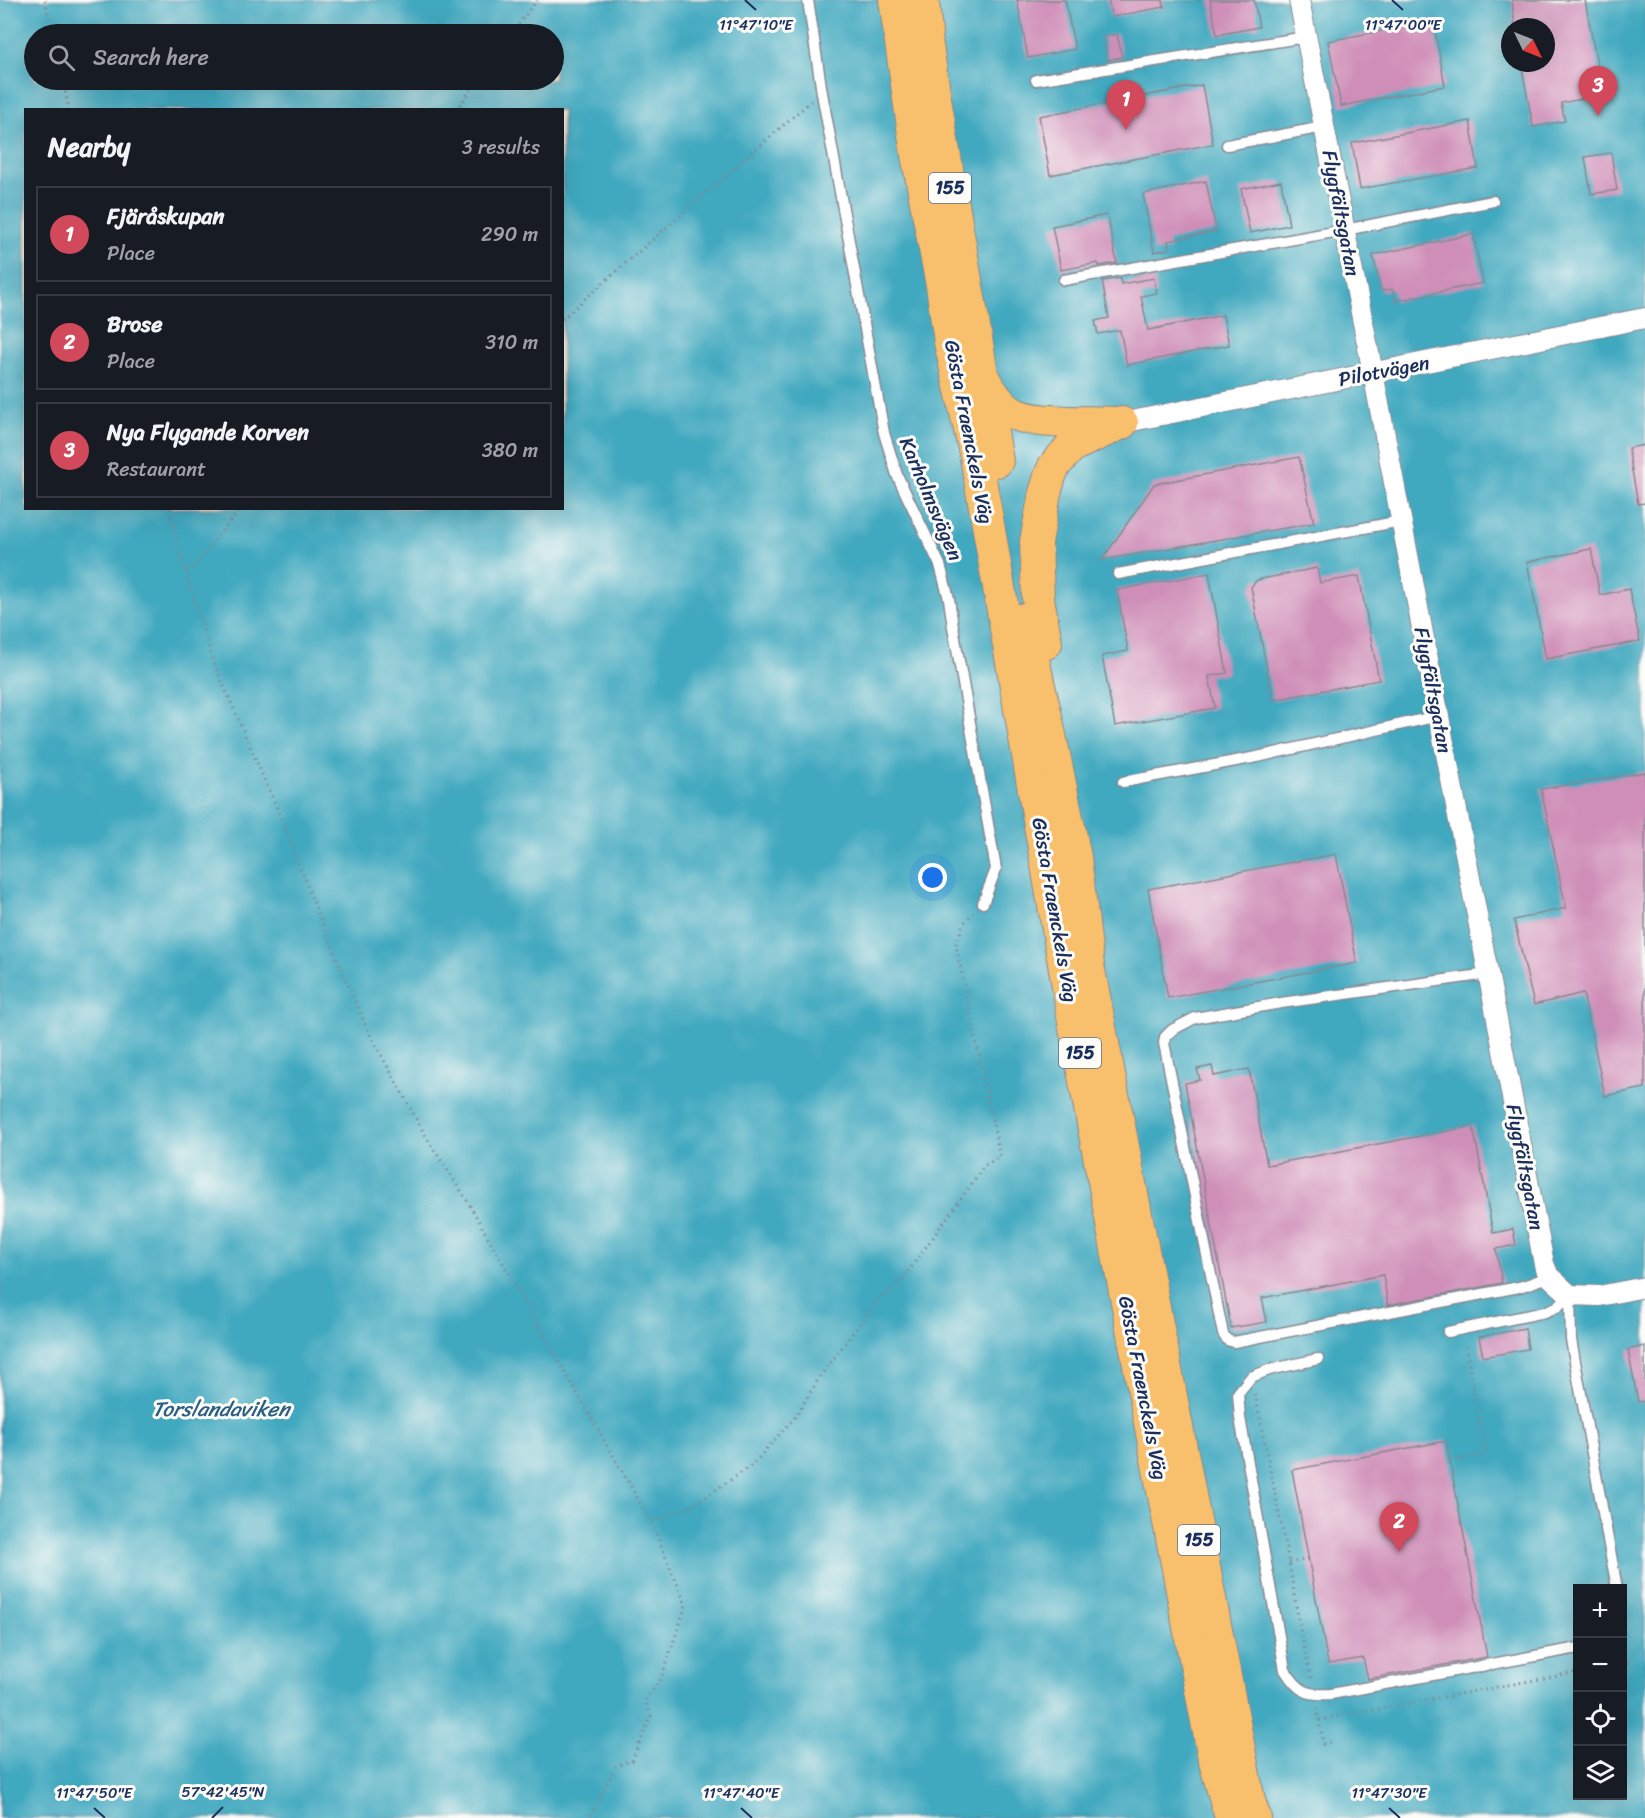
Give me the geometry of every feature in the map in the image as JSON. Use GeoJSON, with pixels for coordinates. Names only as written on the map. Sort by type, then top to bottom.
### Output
{"type":"FeatureCollection","features":[{"type":"Feature","properties":{"kind":"main road","name":"Gösta Fraenckels Väg"},"geometry":{"type":"LineString","coordinates":[[895,0],[917,154],[941,277],[950,342],[976,457],[1078,1045],[1214,1758],[1231,1818]]}},
{"type":"Feature","properties":{"kind":"main road","name":"Gösta Fraenckels Väg"},"geometry":{"type":"LineString","coordinates":[[922,0],[937,111],[1020,597],[1075,857],[1088,965],[1249,1801],[1255,1818]]}},
{"type":"Feature","properties":{"kind":"main road"},"geometry":{"type":"LineString","coordinates":[[982,375],[1002,405],[1025,418],[1122,423]]}},
{"type":"Feature","properties":{"kind":"main road"},"geometry":{"type":"LineString","coordinates":[[1049,730],[1052,691],[1036,572],[1036,542],[1045,493],[1054,466],[1072,447],[1122,423]]}},
{"type":"Feature","properties":{"kind":"street","name":"Flygfältsgatan"},"geometry":{"type":"LineString","coordinates":[[1299,0],[1544,1264],[1549,1276]]}},
{"type":"Feature","properties":{"kind":"street","name":"Pilotvägen"},"geometry":{"type":"LineString","coordinates":[[1122,423],[1645,318]]}},
{"type":"Feature","properties":{"kind":"street"},"geometry":{"type":"LineString","coordinates":[[1549,1276],[1570,1295],[1599,1296],[1645,1287]]}},
{"type":"Feature","properties":{"kind":"lane","name":"Karholmsvägen"},"geometry":{"type":"LineString","coordinates":[[808,0],[822,93],[884,433],[897,475],[940,565],[949,599],[996,869],[983,903]]}},
{"type":"Feature","properties":{"kind":"lane"},"geometry":{"type":"LineString","coordinates":[[1036,80],[1306,37]]}},
{"type":"Feature","properties":{"kind":"lane"},"geometry":{"type":"LineString","coordinates":[[1227,145],[1324,127]]}},
{"type":"Feature","properties":{"kind":"lane"},"geometry":{"type":"LineString","coordinates":[[1065,280],[1494,201]]}},
{"type":"Feature","properties":{"kind":"lane"},"geometry":{"type":"LineString","coordinates":[[1118,574],[1401,521]]}},
{"type":"Feature","properties":{"kind":"lane"},"geometry":{"type":"LineString","coordinates":[[1123,782],[1257,757],[1438,716]]}},
{"type":"Feature","properties":{"kind":"lane"},"geometry":{"type":"LineString","coordinates":[[1488,974],[1281,1003],[1195,1018],[1172,1030],[1166,1037],[1164,1043],[1222,1334],[1227,1340],[1234,1342],[1519,1287],[1549,1276]]}},
{"type":"Feature","properties":{"kind":"lane"},"geometry":{"type":"LineString","coordinates":[[1448,1332],[1545,1312],[1557,1307],[1570,1295]]}},
{"type":"Feature","properties":{"kind":"lane"},"geometry":{"type":"LineString","coordinates":[[1570,1295],[1571,1341],[1616,1584]]}},
{"type":"Feature","properties":{"kind":"lane"},"geometry":{"type":"LineString","coordinates":[[1318,1359],[1269,1370],[1251,1377],[1238,1393],[1240,1418],[1286,1670],[1294,1685],[1315,1695],[1331,1694],[1573,1649]]}},
{"type":"Feature","properties":{"kind":"path"},"geometry":{"type":"LineString","coordinates":[[45,0],[51,24]]}},
{"type":"Feature","properties":{"kind":"path"},"geometry":{"type":"LineString","coordinates":[[519,24],[537,0]]}},
{"type":"Feature","properties":{"kind":"path"},"geometry":{"type":"LineString","coordinates":[[65,90],[69,108]]}},
{"type":"Feature","properties":{"kind":"path"},"geometry":{"type":"LineString","coordinates":[[457,108],[471,90]]}},
{"type":"Feature","properties":{"kind":"path"},"geometry":{"type":"LineString","coordinates":[[564,317],[790,118],[822,93]]}},
{"type":"Feature","properties":{"kind":"path"},"geometry":{"type":"LineString","coordinates":[[170,510],[177,543],[213,661],[279,813],[367,1029],[429,1142],[465,1197],[651,1522],[686,1605],[661,1679],[645,1700],[651,1716],[632,1760],[616,1766],[589,1818]]}},
{"type":"Feature","properties":{"kind":"path"},"geometry":{"type":"LineString","coordinates":[[186,571],[191,569],[239,510]]}},
{"type":"Feature","properties":{"kind":"path"},"geometry":{"type":"LineString","coordinates":[[651,1522],[694,1505],[752,1465],[796,1416],[821,1375],[875,1304],[900,1283],[985,1165],[1000,1157],[956,945],[963,924],[983,903]]}},
{"type":"Feature","properties":{"kind":"path"},"geometry":{"type":"LineString","coordinates":[[1450,1461],[1485,1454],[1463,1329]]}},
{"type":"Feature","properties":{"kind":"path"},"geometry":{"type":"LineString","coordinates":[[1251,1377],[1323,1744],[1333,1741]]}},
{"type":"Feature","properties":{"kind":"path"},"geometry":{"type":"LineString","coordinates":[[1288,1563],[1308,1559]]}},
{"type":"Feature","properties":{"kind":"path"},"geometry":{"type":"LineString","coordinates":[[1627,1663],[1632,1662]]}},
{"type":"Feature","properties":{"kind":"path"},"geometry":{"type":"LineString","coordinates":[[1319,1720],[1573,1673]]}},
{"type":"Feature","properties":{"kind":"water","name":"Torslandaviken"},"geometry":{"type":"Polygon","coordinates":[[[0,0],[1645,0],[1645,1818],[0,1818],[0,0]]]}},
{"type":"Feature","properties":{"kind":"building"},"geometry":{"type":"Polygon","coordinates":[[[1017,0],[1065,0],[1075,49],[1028,58],[1017,0]]]}},
{"type":"Feature","properties":{"kind":"building"},"geometry":{"type":"Polygon","coordinates":[[[1108,0],[1163,0],[1164,7],[1112,17],[1108,0]]]}},
{"type":"Feature","properties":{"kind":"building"},"geometry":{"type":"Polygon","coordinates":[[[1210,0],[1254,0],[1259,27],[1217,35],[1210,0]]]}},
{"type":"Feature","properties":{"kind":"building"},"geometry":{"type":"Polygon","coordinates":[[[1512,0],[1585,0],[1603,95],[1561,103],[1565,121],[1533,127],[1523,72],[1555,72],[1555,18],[1514,18],[1512,0]]]}},
{"type":"Feature","properties":{"kind":"building"},"geometry":{"type":"Polygon","coordinates":[[[1433,21],[1445,86],[1341,106],[1328,41],[1433,21]]]}},
{"type":"Feature","properties":{"kind":"building"},"geometry":{"type":"Polygon","coordinates":[[[1117,34],[1122,57],[1108,60],[1103,37],[1117,34]]]}},
{"type":"Feature","properties":{"kind":"building"},"geometry":{"type":"Polygon","coordinates":[[[1202,85],[1213,144],[1050,175],[1039,116],[1202,85]]]}},
{"type":"Feature","properties":{"kind":"building"},"geometry":{"type":"Polygon","coordinates":[[[1470,121],[1478,168],[1360,189],[1352,143],[1470,121]]]}},
{"type":"Feature","properties":{"kind":"building"},"geometry":{"type":"Polygon","coordinates":[[[1611,153],[1617,190],[1591,194],[1585,157],[1611,153]]]}},
{"type":"Feature","properties":{"kind":"building"},"geometry":{"type":"Polygon","coordinates":[[[1206,181],[1216,231],[1168,241],[1169,249],[1154,252],[1143,194],[1206,181]]]}},
{"type":"Feature","properties":{"kind":"building"},"geometry":{"type":"Polygon","coordinates":[[[1281,181],[1289,225],[1250,233],[1241,189],[1281,181]]]}},
{"type":"Feature","properties":{"kind":"building"},"geometry":{"type":"Polygon","coordinates":[[[1107,215],[1117,263],[1099,266],[1098,263],[1061,270],[1052,226],[1107,215]]]}},
{"type":"Feature","properties":{"kind":"building"},"geometry":{"type":"Polygon","coordinates":[[[1473,234],[1483,283],[1395,301],[1392,289],[1381,291],[1373,255],[1473,234]]]}},
{"type":"Feature","properties":{"kind":"building"},"geometry":{"type":"Polygon","coordinates":[[[1120,278],[1121,284],[1154,278],[1157,293],[1141,296],[1148,330],[1223,315],[1229,345],[1127,365],[1120,330],[1098,334],[1095,321],[1109,318],[1102,281],[1120,278]]]}},
{"type":"Feature","properties":{"kind":"building"},"geometry":{"type":"Polygon","coordinates":[[[1645,445],[1645,503],[1638,504],[1628,448],[1645,445]]]}},
{"type":"Feature","properties":{"kind":"building"},"geometry":{"type":"Polygon","coordinates":[[[1299,457],[1314,523],[1102,560],[1154,484],[1299,457]]]}},
{"type":"Feature","properties":{"kind":"building"},"geometry":{"type":"Polygon","coordinates":[[[1591,549],[1600,595],[1629,589],[1640,641],[1546,659],[1527,562],[1591,549]]]}},
{"type":"Feature","properties":{"kind":"building"},"geometry":{"type":"Polygon","coordinates":[[[1317,568],[1320,583],[1359,576],[1379,680],[1273,700],[1251,587],[1257,580],[1317,568]]]}},
{"type":"Feature","properties":{"kind":"building"},"geometry":{"type":"Polygon","coordinates":[[[1209,573],[1227,673],[1209,676],[1215,708],[1115,726],[1102,656],[1128,651],[1117,590],[1209,573]]]}},
{"type":"Feature","properties":{"kind":"building"},"geometry":{"type":"Polygon","coordinates":[[[1645,772],[1645,1088],[1605,1096],[1583,993],[1534,1005],[1514,920],[1566,908],[1541,789],[1645,772]]]}},
{"type":"Feature","properties":{"kind":"building"},"geometry":{"type":"Polygon","coordinates":[[[1336,854],[1357,963],[1168,998],[1148,889],[1336,854]]]}},
{"type":"Feature","properties":{"kind":"building"},"geometry":{"type":"Polygon","coordinates":[[[1212,1066],[1214,1076],[1249,1069],[1267,1165],[1473,1126],[1493,1233],[1513,1229],[1516,1245],[1496,1249],[1502,1283],[1388,1305],[1383,1275],[1262,1298],[1267,1322],[1231,1328],[1185,1083],[1200,1080],[1197,1069],[1212,1066]]]}},
{"type":"Feature","properties":{"kind":"building"},"geometry":{"type":"Polygon","coordinates":[[[1525,1328],[1528,1349],[1483,1357],[1479,1337],[1525,1328]]]}},
{"type":"Feature","properties":{"kind":"building"},"geometry":{"type":"Polygon","coordinates":[[[1645,1346],[1645,1401],[1638,1402],[1628,1350],[1645,1346]]]}},
{"type":"Feature","properties":{"kind":"building"},"geometry":{"type":"Polygon","coordinates":[[[1446,1441],[1487,1657],[1368,1679],[1363,1658],[1328,1664],[1292,1470],[1446,1441]]]}},
{"type":"Feature","properties":{"kind":"place","name":"Nya Flygande Korven"},"geometry":{"type":"Point","coordinates":[1598,116]}},
{"type":"Feature","properties":{"kind":"place","name":"Fjäråskupan"},"geometry":{"type":"Point","coordinates":[1126,130]}},
{"type":"Feature","properties":{"kind":"place","name":"Brose"},"geometry":{"type":"Point","coordinates":[1399,1552]}}]}
